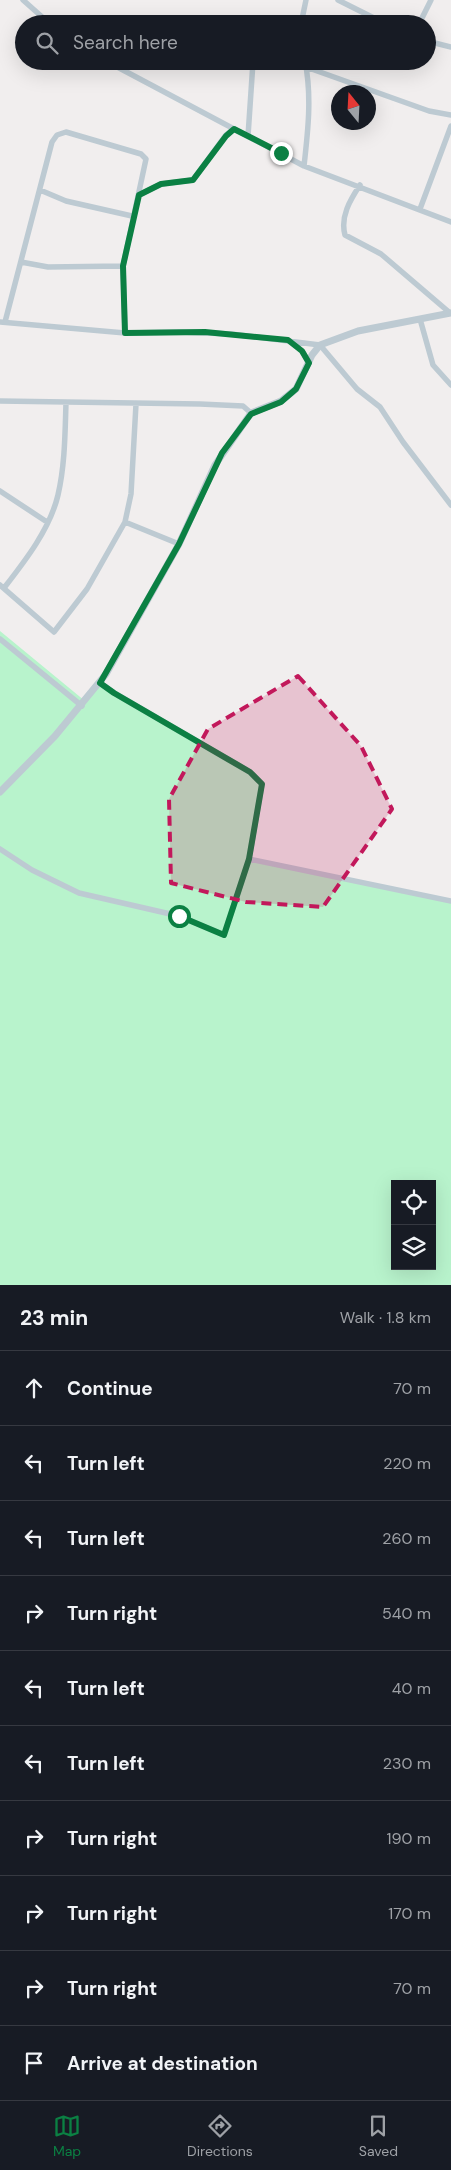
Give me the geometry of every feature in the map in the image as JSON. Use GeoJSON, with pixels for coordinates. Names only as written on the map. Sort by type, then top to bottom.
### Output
{"type":"FeatureCollection","features":[{"type":"Feature","properties":{"kind":"street"},"geometry":{"type":"LineString","coordinates":[[23,0],[40,15]]}},
{"type":"Feature","properties":{"kind":"street"},"geometry":{"type":"LineString","coordinates":[[303,15],[306,0]]}},
{"type":"Feature","properties":{"kind":"street"},"geometry":{"type":"LineString","coordinates":[[338,0],[368,15]]}},
{"type":"Feature","properties":{"kind":"street"},"geometry":{"type":"LineString","coordinates":[[424,15],[431,0]]}},
{"type":"Feature","properties":{"kind":"street"},"geometry":{"type":"LineString","coordinates":[[436,43],[451,47]]}},
{"type":"Feature","properties":{"kind":"street"},"geometry":{"type":"LineString","coordinates":[[123,70],[304,166],[360,185],[451,222]]}},
{"type":"Feature","properties":{"kind":"street"},"geometry":{"type":"LineString","coordinates":[[248,136],[252,70]]}},
{"type":"Feature","properties":{"kind":"street"},"geometry":{"type":"LineString","coordinates":[[304,166],[309,123],[305,70]]}},
{"type":"Feature","properties":{"kind":"street"},"geometry":{"type":"LineString","coordinates":[[321,70],[429,111],[451,115]]}},
{"type":"Feature","properties":{"kind":"street"},"geometry":{"type":"LineString","coordinates":[[420,209],[451,126]]}},
{"type":"Feature","properties":{"kind":"street"},"geometry":{"type":"LineString","coordinates":[[139,195],[161,184],[193,180],[226,136],[234,129]]}},
{"type":"Feature","properties":{"kind":"street"},"geometry":{"type":"LineString","coordinates":[[125,333],[123,266],[132,216],[139,195],[144,156],[66,132],[58,135],[52,142],[21,262],[2,322],[125,333],[205,332],[320,345],[358,331],[450,313]]}},
{"type":"Feature","properties":{"kind":"street"},"geometry":{"type":"LineString","coordinates":[[360,185],[350,201],[346,212],[345,235],[381,254],[450,313]]}},
{"type":"Feature","properties":{"kind":"street"},"geometry":{"type":"LineString","coordinates":[[40,190],[66,201],[132,216]]}},
{"type":"Feature","properties":{"kind":"street"},"geometry":{"type":"LineString","coordinates":[[21,262],[48,267],[123,266]]}},
{"type":"Feature","properties":{"kind":"street"},"geometry":{"type":"LineString","coordinates":[[420,318],[433,365],[451,385]]}},
{"type":"Feature","properties":{"kind":"street"},"geometry":{"type":"LineString","coordinates":[[288,340],[302,351],[309,363]]}},
{"type":"Feature","properties":{"kind":"street"},"geometry":{"type":"LineString","coordinates":[[0,792],[82,706],[100,683],[179,544],[215,465],[251,414],[270,407],[289,396],[296,389],[320,345]]}},
{"type":"Feature","properties":{"kind":"street"},"geometry":{"type":"LineString","coordinates":[[320,345],[356,389],[380,407],[402,442],[450,501]]}},
{"type":"Feature","properties":{"kind":"street"},"geometry":{"type":"LineString","coordinates":[[0,401],[243,406],[251,414]]}},
{"type":"Feature","properties":{"kind":"street"},"geometry":{"type":"LineString","coordinates":[[66,403],[62,468],[58,497],[47,522],[22,565],[2,586],[54,632],[87,589],[125,522],[131,494],[136,404]]}},
{"type":"Feature","properties":{"kind":"street"},"geometry":{"type":"LineString","coordinates":[[0,491],[47,522]]}},
{"type":"Feature","properties":{"kind":"street"},"geometry":{"type":"LineString","coordinates":[[125,522],[179,544]]}},
{"type":"Feature","properties":{"kind":"street"},"geometry":{"type":"LineString","coordinates":[[0,639],[82,706]]}},
{"type":"Feature","properties":{"kind":"street"},"geometry":{"type":"LineString","coordinates":[[0,850],[32,870],[79,893],[179,916],[224,935],[249,859],[262,784],[250,772],[100,683]]}},
{"type":"Feature","properties":{"kind":"street"},"geometry":{"type":"LineString","coordinates":[[249,859],[451,901]]}},
{"type":"Feature","properties":{"kind":"highlighted area"},"geometry":{"type":"Polygon","coordinates":[[[298,676],[361,746],[392,809],[323,907],[246,902],[171,883],[169,799],[208,729],[298,676]]]}},
{"type":"Feature","properties":{"kind":"green space"},"geometry":{"type":"Polygon","coordinates":[[[0,631],[85,701],[100,683],[250,772],[262,784],[249,859],[451,901],[451,1285],[0,1285],[0,631]]]}},
{"type":"Feature","properties":{"kind":"route"},"geometry":{"type":"LineString","coordinates":[[179,916],[224,935],[249,859],[262,784],[250,772],[100,683],[179,544],[222,453],[251,414],[281,402],[296,389],[309,363],[302,351],[288,340],[205,332],[125,333],[123,266],[132,216],[139,195],[161,184],[193,180],[217,146],[234,129],[281,153]]}}]}
